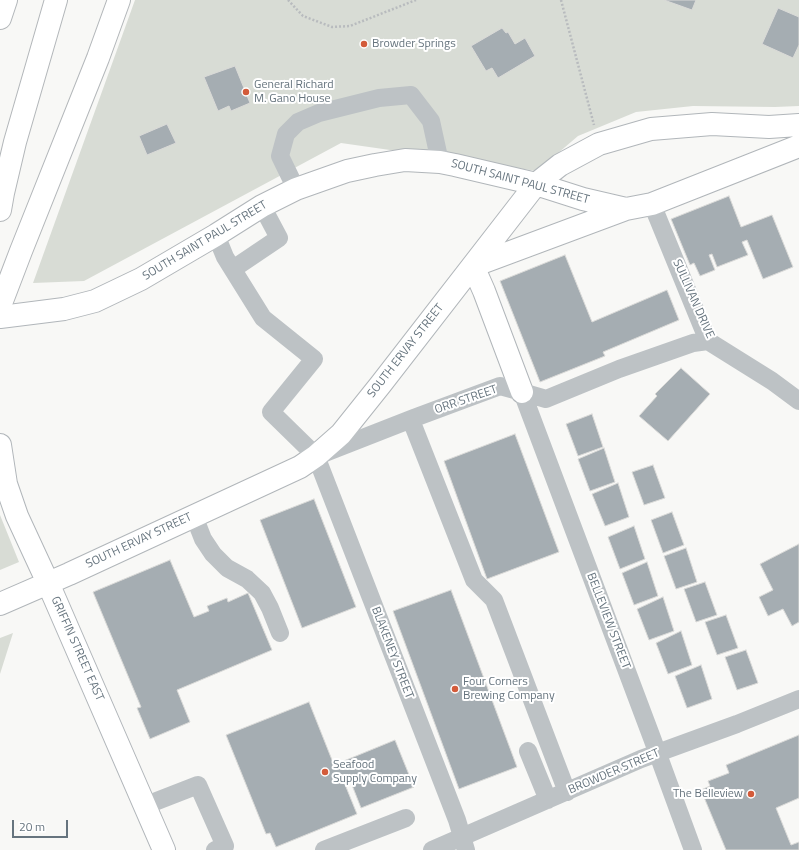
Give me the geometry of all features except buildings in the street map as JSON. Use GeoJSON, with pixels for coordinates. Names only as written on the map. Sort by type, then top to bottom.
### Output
{"type":"FeatureCollection","features":[{"type":"Feature","properties":{"kind":"main road"},"geometry":{"type":"LineString","coordinates":[[0,18],[6,0]]}},
{"type":"Feature","properties":{"kind":"main road"},"geometry":{"type":"LineString","coordinates":[[0,210],[15,142],[56,0]]}},
{"type":"Feature","properties":{"kind":"main road"},"geometry":{"type":"LineString","coordinates":[[6,312],[21,251],[98,58],[119,0]]}},
{"type":"Feature","properties":{"kind":"main road","name":"SOUTH ERVAY STREET"},"geometry":{"type":"LineString","coordinates":[[0,604],[300,467],[316,456],[346,428],[536,184],[560,166],[599,144],[651,129],[712,124],[769,127],[799,125]]}},
{"type":"Feature","properties":{"kind":"main road","name":"SOUTH SAINT PAUL STREET"},"geometry":{"type":"LineString","coordinates":[[6,312],[64,310],[95,301],[141,278],[216,235],[262,206],[296,189],[347,171],[375,164],[405,160],[440,162],[499,174],[582,199],[626,209],[652,204],[799,146]]}},
{"type":"Feature","properties":{"kind":"main road"},"geometry":{"type":"LineString","coordinates":[[522,392],[473,266],[626,209]]}},
{"type":"Feature","properties":{"kind":"main road","name":"GRIFFIN STREET EAST"},"geometry":{"type":"LineString","coordinates":[[0,445],[6,484],[15,510],[164,850]]}},
{"type":"Feature","properties":{"kind":"street"},"geometry":{"type":"LineString","coordinates":[[296,189],[280,156],[286,134],[298,122],[319,113],[379,98],[411,95],[430,121],[440,162]]}},
{"type":"Feature","properties":{"kind":"street","name":"SULLIVAN DRIVE"},"geometry":{"type":"LineString","coordinates":[[652,204],[708,341],[772,381],[799,400]]}},
{"type":"Feature","properties":{"kind":"street"},"geometry":{"type":"LineString","coordinates":[[233,269],[279,238],[262,206]]}},
{"type":"Feature","properties":{"kind":"street"},"geometry":{"type":"LineString","coordinates":[[216,235],[225,258],[263,318],[314,359],[271,412],[316,456]]}},
{"type":"Feature","properties":{"kind":"street","name":"ORR STREET"},"geometry":{"type":"LineString","coordinates":[[316,456],[500,386],[546,399],[693,343],[708,341]]}},
{"type":"Feature","properties":{"kind":"street","name":"BELLEVIEW STREET"},"geometry":{"type":"LineString","coordinates":[[522,392],[693,850]]}},
{"type":"Feature","properties":{"kind":"street"},"geometry":{"type":"LineString","coordinates":[[411,420],[474,580],[494,600],[567,792]]}},
{"type":"Feature","properties":{"kind":"street","name":"BLAKENEY STREET"},"geometry":{"type":"LineString","coordinates":[[316,456],[457,820],[464,844]]}},
{"type":"Feature","properties":{"kind":"street"},"geometry":{"type":"LineString","coordinates":[[194,516],[203,540],[213,554],[227,568],[247,579],[262,593],[280,633]]}},
{"type":"Feature","properties":{"kind":"street","name":"BROWDER STREET"},"geometry":{"type":"LineString","coordinates":[[432,850],[464,844],[548,800],[657,753],[737,724],[799,699]]}},
{"type":"Feature","properties":{"kind":"street"},"geometry":{"type":"LineString","coordinates":[[528,751],[548,800]]}},
{"type":"Feature","properties":{"kind":"street"},"geometry":{"type":"LineString","coordinates":[[144,806],[198,784],[222,849]]}},
{"type":"Feature","properties":{"kind":"street"},"geometry":{"type":"LineString","coordinates":[[324,850],[406,818]]}},
{"type":"Feature","properties":{"kind":"path"},"geometry":{"type":"LineString","coordinates":[[288,0],[303,16],[332,27],[350,26],[416,0]]}},
{"type":"Feature","properties":{"kind":"path"},"geometry":{"type":"LineString","coordinates":[[561,0],[599,144]]}},
{"type":"Feature","properties":{"kind":"shaded area"},"geometry":{"type":"Polygon","coordinates":[[[135,0],[799,0],[799,106],[693,106],[636,112],[578,136],[537,171],[341,143],[84,281],[33,283],[135,0]]]}},
{"type":"Feature","properties":{"kind":"shaded area"},"geometry":{"type":"Polygon","coordinates":[[[0,515],[19,562],[0,570],[0,515]]]}},
{"type":"Feature","properties":{"kind":"shaded area"},"geometry":{"type":"Polygon","coordinates":[[[13,633],[0,674],[0,638],[13,633]]]}},
{"type":"Feature","properties":{"kind":"place","name":"Browder Springs"},"geometry":{"type":"Point","coordinates":[364,44]}},
{"type":"Feature","properties":{"kind":"place","name":"General Richard M. Gano House"},"geometry":{"type":"Point","coordinates":[246,92]}},
{"type":"Feature","properties":{"kind":"place","name":"Four Corners Brewing Company"},"geometry":{"type":"Point","coordinates":[455,689]}},
{"type":"Feature","properties":{"kind":"place","name":"Seafood Supply Company"},"geometry":{"type":"Point","coordinates":[325,772]}},
{"type":"Feature","properties":{"kind":"place","name":"The Belleview"},"geometry":{"type":"Point","coordinates":[751,794]}}]}
